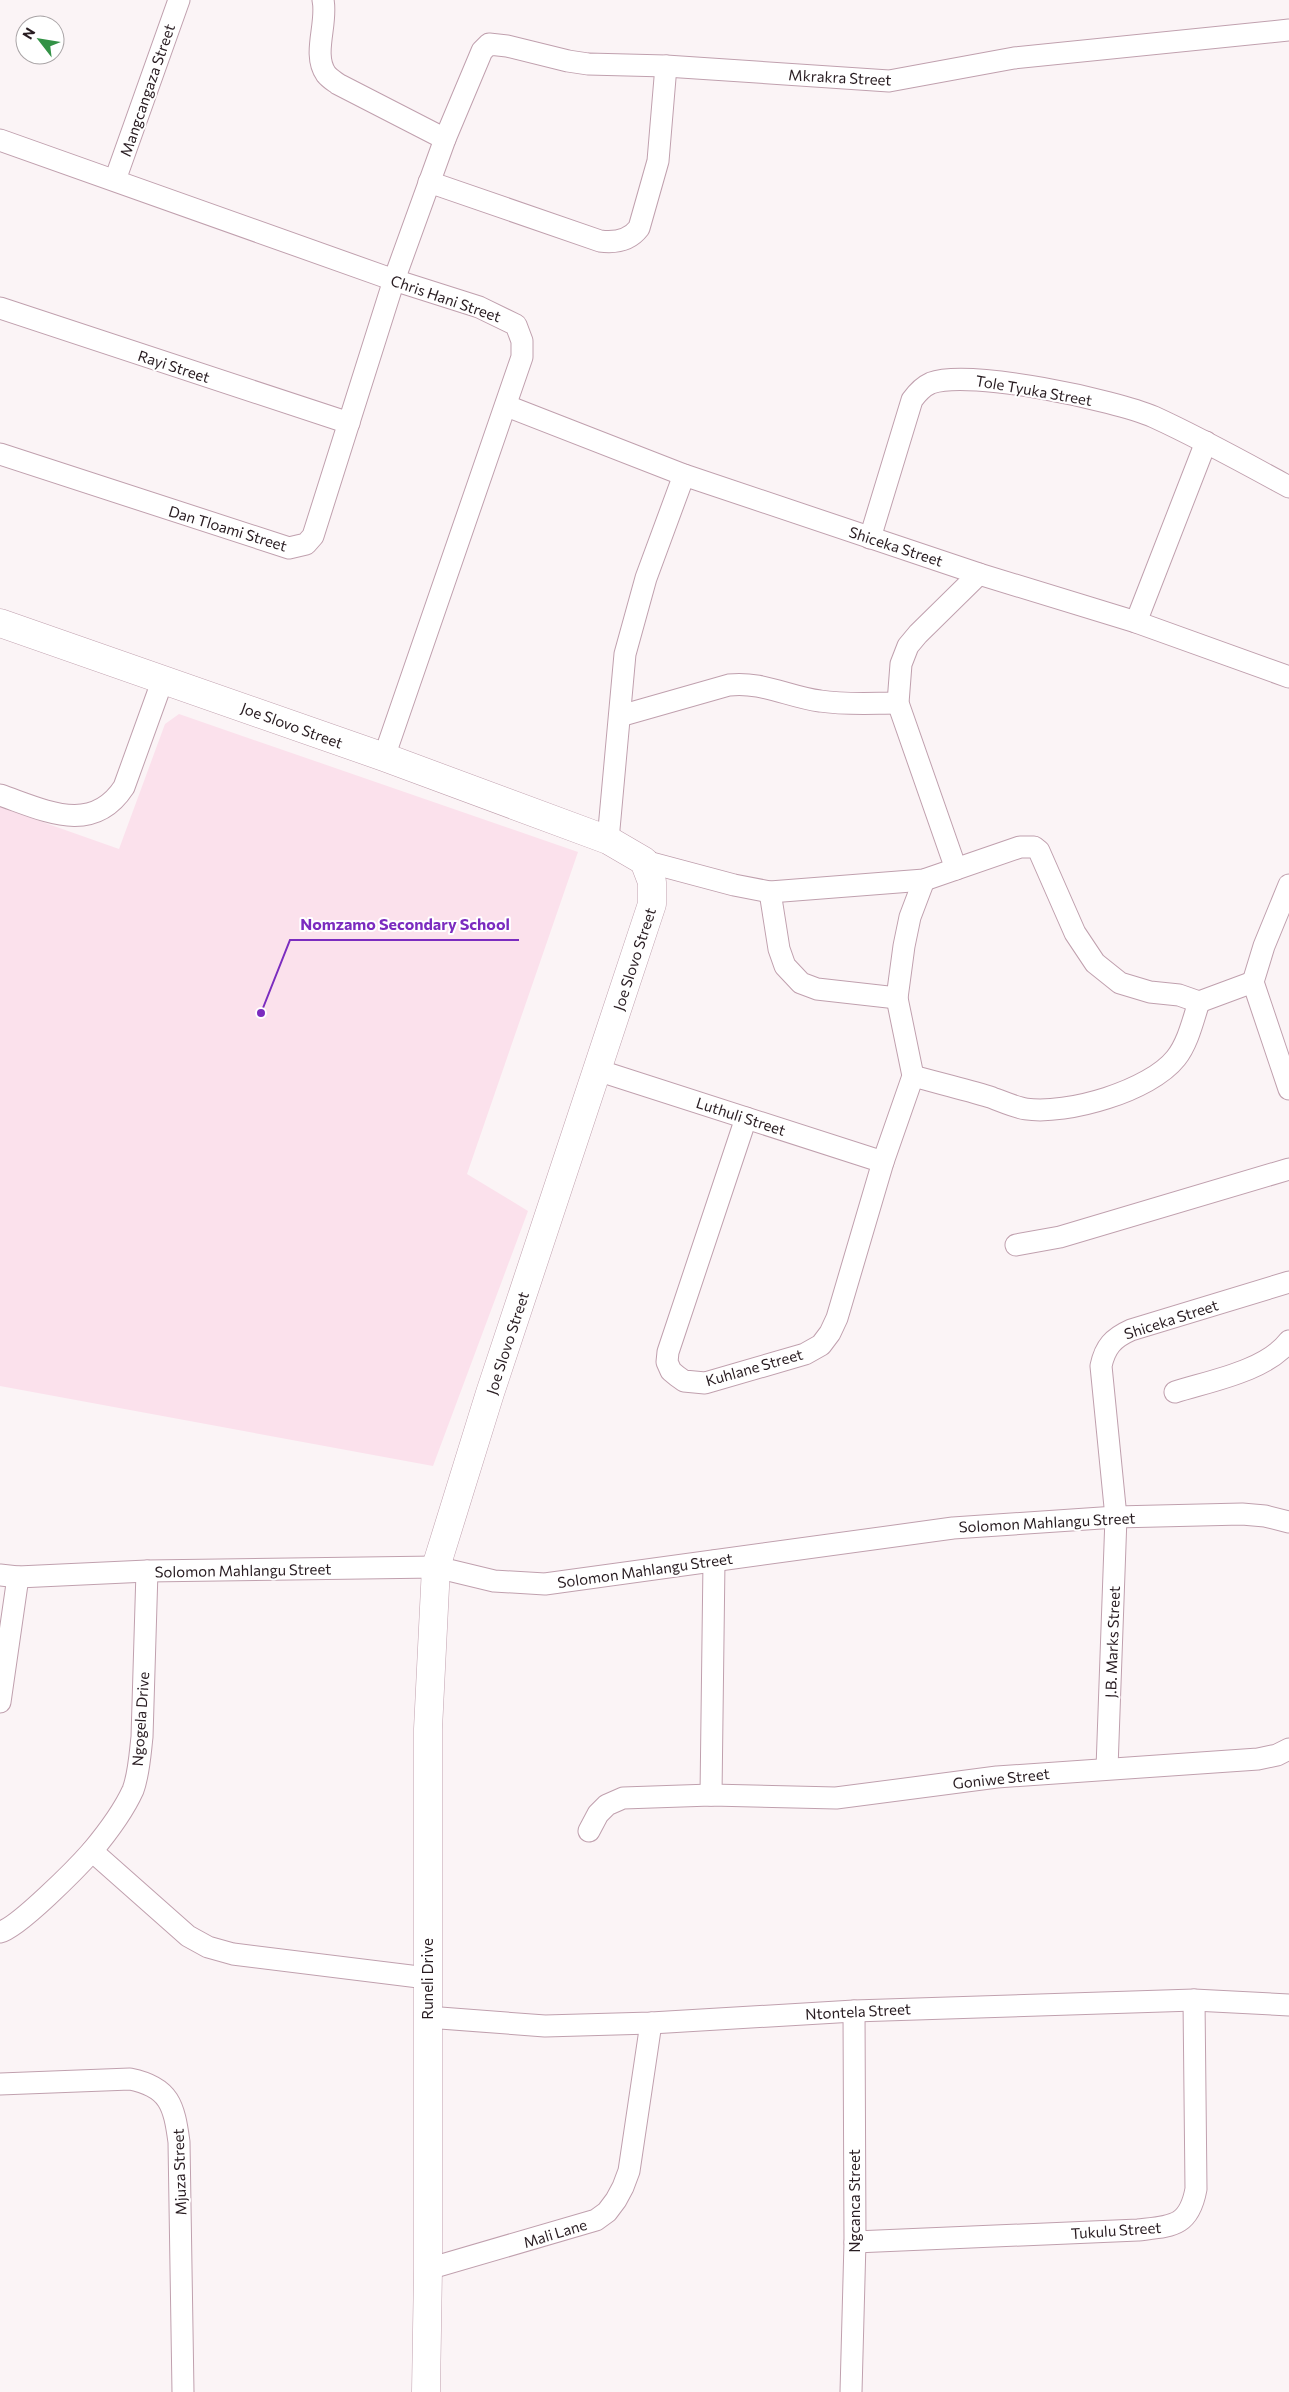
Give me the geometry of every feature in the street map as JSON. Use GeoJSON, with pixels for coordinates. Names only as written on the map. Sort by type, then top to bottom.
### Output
{"type":"FeatureCollection","features":[{"type":"Feature","properties":{"kind":"street","name":"Mangcangaza Street"},"geometry":{"type":"LineString","coordinates":[[115,180],[179,0]]}},
{"type":"Feature","properties":{"kind":"street"},"geometry":{"type":"LineString","coordinates":[[324,0],[326,10],[321,52],[322,64],[326,75],[338,84],[444,139]]}},
{"type":"Feature","properties":{"kind":"street","name":"Mkrakra Street"},"geometry":{"type":"LineString","coordinates":[[482,51],[489,44],[494,43],[568,61],[889,81],[910,79],[1014,58],[1289,30]]}},
{"type":"Feature","properties":{"kind":"street","name":"Dan Tloami Street"},"geometry":{"type":"LineString","coordinates":[[0,454],[289,548],[306,544],[313,536],[394,280],[444,139],[482,51]]}},
{"type":"Feature","properties":{"kind":"street"},"geometry":{"type":"LineString","coordinates":[[429,182],[600,240],[616,242],[625,239],[634,234],[638,228],[656,170],[661,141],[666,66]]}},
{"type":"Feature","properties":{"kind":"street","name":"Chris Hani Street"},"geometry":{"type":"LineString","coordinates":[[0,140],[394,280],[479,307],[516,325],[522,341],[522,357],[507,406],[384,757]]}},
{"type":"Feature","properties":{"kind":"street","name":"Rayi Street"},"geometry":{"type":"LineString","coordinates":[[0,308],[349,423]]}},
{"type":"Feature","properties":{"kind":"street","name":"Tole Tyuka Street"},"geometry":{"type":"LineString","coordinates":[[870,538],[907,411],[920,389],[931,383],[970,379],[1027,386],[1096,400],[1153,417],[1206,442],[1289,487]]}},
{"type":"Feature","properties":{"kind":"street","name":"Shiceka Street"},"geometry":{"type":"LineString","coordinates":[[507,406],[684,475],[979,574],[1136,622],[1289,677]]}},
{"type":"Feature","properties":{"kind":"street"},"geometry":{"type":"LineString","coordinates":[[1136,622],[1206,442]]}},
{"type":"Feature","properties":{"kind":"street"},"geometry":{"type":"LineString","coordinates":[[608,840],[625,654],[636,612],[684,475]]}},
{"type":"Feature","properties":{"kind":"street"},"geometry":{"type":"LineString","coordinates":[[956,869],[898,703],[901,664],[908,646],[979,574]]}},
{"type":"Feature","properties":{"kind":"street","name":"Joe Slovo Street"},"geometry":{"type":"LineString","coordinates":[[0,623],[163,678],[608,840],[644,862],[652,882],[652,904],[490,1393],[436,1567]]}},
{"type":"Feature","properties":{"kind":"street"},"geometry":{"type":"LineString","coordinates":[[0,795],[53,813],[80,816],[106,808],[116,800],[124,787],[163,678]]}},
{"type":"Feature","properties":{"kind":"street"},"geometry":{"type":"LineString","coordinates":[[620,716],[729,685],[743,683],[760,685],[781,693],[822,702],[898,703]]}},
{"type":"Feature","properties":{"kind":"street"},"geometry":{"type":"LineString","coordinates":[[644,862],[770,892],[924,880],[1020,847],[1034,847],[1038,851],[1075,933],[1095,963],[1120,983],[1150,992],[1179,995],[1199,1002],[1253,982]]}},
{"type":"Feature","properties":{"kind":"street"},"geometry":{"type":"LineString","coordinates":[[924,880],[910,917],[897,998],[913,1076],[1025,1109],[1048,1109],[1097,1101],[1142,1084],[1168,1067],[1177,1057],[1199,1002]]}},
{"type":"Feature","properties":{"kind":"street"},"geometry":{"type":"LineString","coordinates":[[1289,886],[1264,946],[1253,982],[1289,1089]]}},
{"type":"Feature","properties":{"kind":"street"},"geometry":{"type":"LineString","coordinates":[[770,892],[779,949],[785,966],[801,983],[817,989],[897,998]]}},
{"type":"Feature","properties":{"kind":"street","name":"Luthuli Street"},"geometry":{"type":"LineString","coordinates":[[598,1070],[883,1162]]}},
{"type":"Feature","properties":{"kind":"street","name":"Kuhlane Street"},"geometry":{"type":"LineString","coordinates":[[746,1118],[668,1352],[667,1362],[671,1371],[684,1381],[705,1383],[806,1354],[821,1344],[837,1318],[883,1162],[913,1076]]}},
{"type":"Feature","properties":{"kind":"street"},"geometry":{"type":"LineString","coordinates":[[1016,1245],[1060,1237],[1289,1169]]}},
{"type":"Feature","properties":{"kind":"street","name":"Shiceka Street"},"geometry":{"type":"LineString","coordinates":[[1116,1517],[1101,1366],[1104,1354],[1110,1344],[1117,1336],[1131,1330],[1289,1285]]}},
{"type":"Feature","properties":{"kind":"street"},"geometry":{"type":"LineString","coordinates":[[1175,1392],[1252,1367],[1273,1357],[1289,1341]]}},
{"type":"Feature","properties":{"kind":"street","name":"Solomon Mahlangu Street"},"geometry":{"type":"LineString","coordinates":[[9,1576],[147,1571],[436,1567],[494,1581],[546,1584],[954,1528],[1116,1517],[1242,1514],[1265,1516],[1289,1522]]}},
{"type":"Feature","properties":{"kind":"street","name":"J.B. Marks Street"},"geometry":{"type":"LineString","coordinates":[[1107,1768],[1116,1517]]}},
{"type":"Feature","properties":{"kind":"street"},"geometry":{"type":"LineString","coordinates":[[711,1795],[714,1560]]}},
{"type":"Feature","properties":{"kind":"street","name":"Runeli Drive"},"geometry":{"type":"LineString","coordinates":[[426,2392],[428,2269],[428,1728],[436,1567]]}},
{"type":"Feature","properties":{"kind":"street","name":"Ngogela Drive"},"geometry":{"type":"LineString","coordinates":[[0,1932],[22,1919],[92,1851],[119,1814],[133,1789],[139,1764],[147,1571]]}},
{"type":"Feature","properties":{"kind":"street"},"geometry":{"type":"LineString","coordinates":[[0,1702],[9,1576]]}},
{"type":"Feature","properties":{"kind":"street","name":"Goniwe Street"},"geometry":{"type":"LineString","coordinates":[[589,1831],[598,1814],[607,1805],[622,1798],[711,1795],[836,1798],[988,1778],[1210,1762],[1285,1753]]}},
{"type":"Feature","properties":{"kind":"street"},"geometry":{"type":"LineString","coordinates":[[92,1851],[188,1936],[208,1947],[233,1954],[427,1978]]}},
{"type":"Feature","properties":{"kind":"street","name":"Ntontela Street"},"geometry":{"type":"LineString","coordinates":[[427,2017],[545,2026],[651,2023],[854,2011],[1194,2000],[1289,2005]]}},
{"type":"Feature","properties":{"kind":"street","name":"Tukulu Street"},"geometry":{"type":"LineString","coordinates":[[855,2242],[1138,2230],[1165,2227],[1178,2223],[1188,2215],[1194,2203],[1196,2189],[1194,2000]]}},
{"type":"Feature","properties":{"kind":"street","name":"Ngcanca Street"},"geometry":{"type":"LineString","coordinates":[[851,2392],[855,2242],[854,2011]]}},
{"type":"Feature","properties":{"kind":"street","name":"Mali Lane"},"geometry":{"type":"LineString","coordinates":[[428,2269],[571,2229],[596,2220],[607,2212],[623,2187],[629,2171],[651,2023]]}},
{"type":"Feature","properties":{"kind":"street","name":"Mjuza Street"},"geometry":{"type":"LineString","coordinates":[[0,2084],[130,2080],[150,2083],[165,2095],[175,2112],[179,2142],[184,2392]]}},
{"type":"Feature","properties":{"kind":"shaded area"},"geometry":{"type":"Polygon","coordinates":[[[179,714],[578,852],[467,1174],[528,1211],[433,1466],[0,1386],[0,807],[119,849],[165,724],[179,714]]]}},
{"type":"Feature","properties":{"kind":"place","name":"Nomzamo Secondary School"},"geometry":{"type":"Point","coordinates":[261,1013]}}]}
